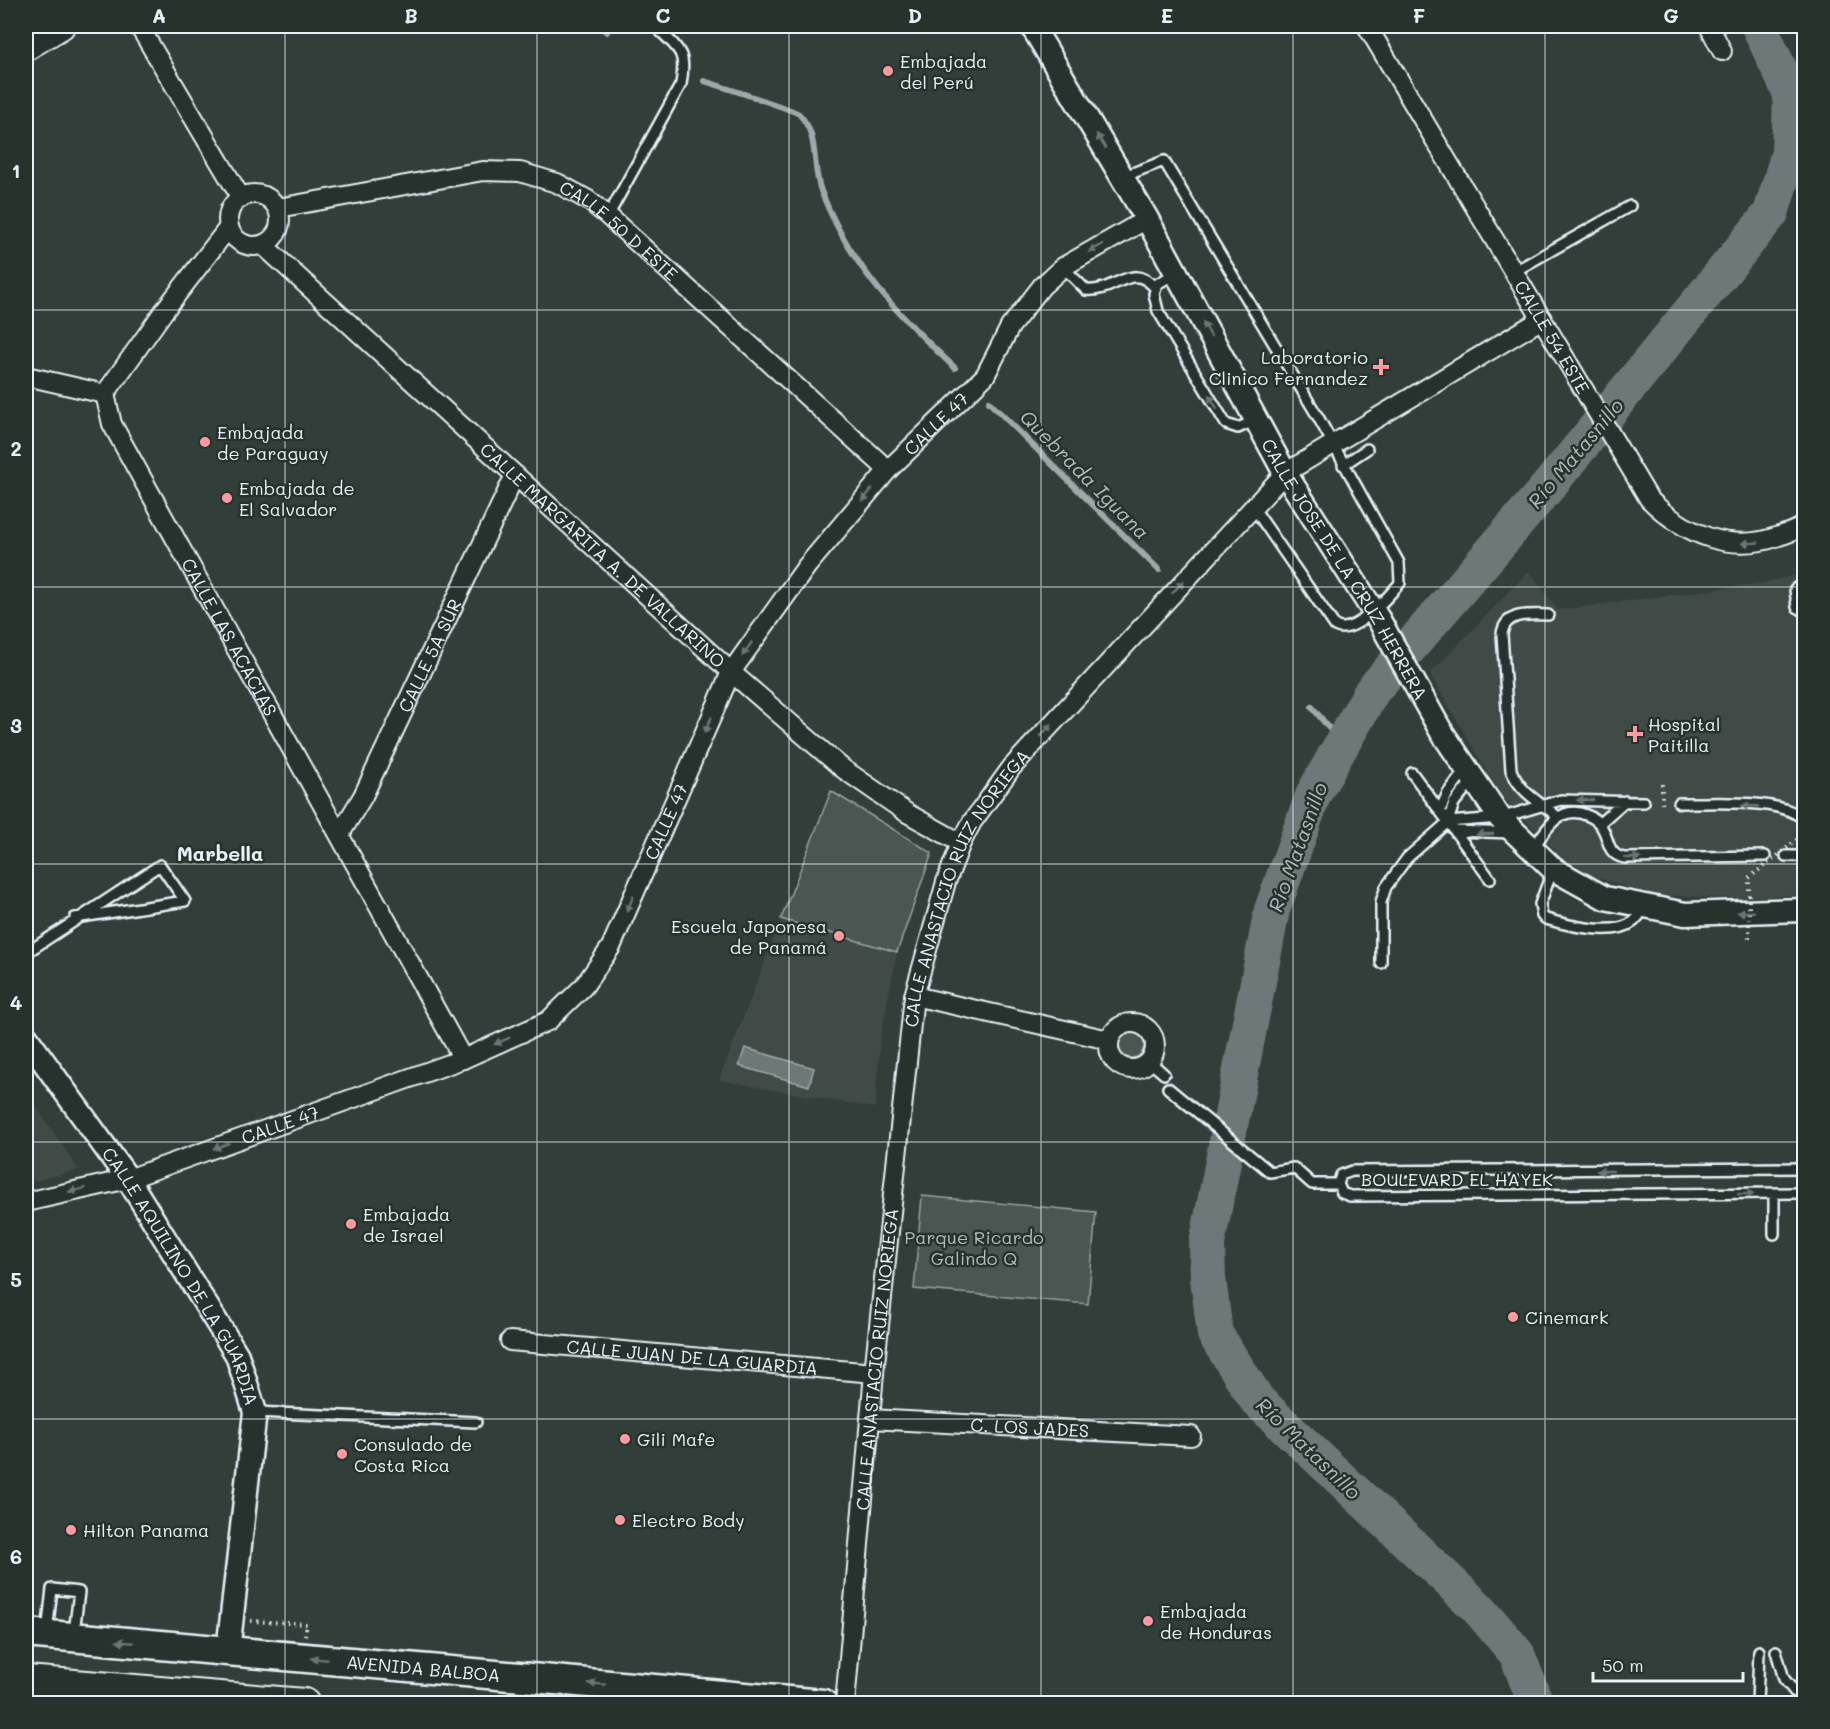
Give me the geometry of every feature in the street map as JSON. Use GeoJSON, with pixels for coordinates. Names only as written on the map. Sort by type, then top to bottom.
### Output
{"type":"FeatureCollection","features":[{"type":"Feature","properties":{"kind":"highway"},"geometry":{"type":"LineString","coordinates":[[26,1662],[105,1695]]}},
{"type":"Feature","properties":{"kind":"highway"},"geometry":{"type":"LineString","coordinates":[[26,1681],[105,1695],[138,1689],[189,1699],[304,1704]]}},
{"type":"Feature","properties":{"kind":"main road"},"geometry":{"type":"LineString","coordinates":[[26,47],[61,26]]}},
{"type":"Feature","properties":{"kind":"main road","name":"AVENIDA BALBOA"},"geometry":{"type":"LineString","coordinates":[[48,1635],[822,1704]]}},
{"type":"Feature","properties":{"kind":"street"},"geometry":{"type":"LineString","coordinates":[[140,26],[241,198]]}},
{"type":"Feature","properties":{"kind":"street","name":"CALLE JOSE DE LA CRUZ HERRERA"},"geometry":{"type":"LineString","coordinates":[[1032,26],[1147,219],[1285,473],[1376,616],[1441,731],[1507,826],[1553,869],[1605,898],[1645,908],[1685,914],[1804,910]]}},
{"type":"Feature","properties":{"kind":"street","name":"CALLE 54 ESTE"},"geometry":{"type":"LineString","coordinates":[[1367,26],[1515,272],[1637,482],[1662,512],[1683,527],[1706,538],[1733,544],[1763,542],[1804,525]]}},
{"type":"Feature","properties":{"kind":"street"},"geometry":{"type":"LineString","coordinates":[[1709,26],[1722,51]]}},
{"type":"Feature","properties":{"kind":"street","name":"CALLE 50 D ESTE"},"geometry":{"type":"LineString","coordinates":[[278,208],[483,171],[520,172],[557,183],[588,200],[609,216],[888,470]]}},
{"type":"Feature","properties":{"kind":"street"},"geometry":{"type":"LineString","coordinates":[[26,376],[105,394],[164,311],[229,227],[230,210],[241,198],[257,194],[266,196],[278,208],[280,226],[277,234],[263,245],[246,245],[238,241],[229,227]]}},
{"type":"Feature","properties":{"kind":"street","name":"CALLE 47"},"geometry":{"type":"LineString","coordinates":[[26,1202],[128,1179],[463,1059],[548,1021],[584,986],[611,947],[731,672],[807,566],[888,470],[985,376],[1010,327],[1042,286],[1063,267],[1147,219]]}},
{"type":"Feature","properties":{"kind":"street","name":"CALLE MARGARITA A. DE VALLARINO"},"geometry":{"type":"LineString","coordinates":[[263,245],[731,672],[842,768],[907,813],[961,843]]}},
{"type":"Feature","properties":{"kind":"street","name":"CALLE ANASTACIO RUIZ NORIEGA"},"geometry":{"type":"LineString","coordinates":[[845,1704],[873,1373],[914,996],[946,882],[961,843],[972,822],[1012,767],[1285,473],[1542,319]]}},
{"type":"Feature","properties":{"kind":"street","name":"CALLE LAS ACACIAS"},"geometry":{"type":"LineString","coordinates":[[105,394],[112,424],[463,1059]]}},
{"type":"Feature","properties":{"kind":"street","name":"CALLE 5A SUR"},"geometry":{"type":"LineString","coordinates":[[340,834],[363,796],[515,475]]}},
{"type":"Feature","properties":{"kind":"street"},"geometry":{"type":"LineString","coordinates":[[914,996],[1109,1040]]}},
{"type":"Feature","properties":{"kind":"street"},"geometry":{"type":"LineString","coordinates":[[1122,1025],[1142,1026],[1148,1030],[1154,1042],[1153,1055],[1149,1061],[1138,1068],[1131,1069],[1118,1064],[1110,1054],[1109,1040],[1122,1025]]}},
{"type":"Feature","properties":{"kind":"street","name":"CALLE AQUILINO DE LA GUARDIA"},"geometry":{"type":"LineString","coordinates":[[26,1036],[128,1179],[237,1355],[255,1412],[228,1651]]}},
{"type":"Feature","properties":{"kind":"street","name":"CALLE JUAN DE LA GUARDIA"},"geometry":{"type":"LineString","coordinates":[[510,1341],[873,1373]]}},
{"type":"Feature","properties":{"kind":"street","name":"C. LOS JADES"},"geometry":{"type":"LineString","coordinates":[[870,1419],[1191,1436]]}},
{"type":"Feature","properties":{"kind":"lane"},"geometry":{"type":"LineString","coordinates":[[609,216],[681,84],[685,62],[677,46],[661,32]]}},
{"type":"Feature","properties":{"kind":"lane"},"geometry":{"type":"LineString","coordinates":[[1122,177],[1164,161],[1318,417],[1401,568],[1400,583],[1376,616],[1347,629],[1335,626],[1253,507]]}},
{"type":"Feature","properties":{"kind":"lane"},"geometry":{"type":"LineString","coordinates":[[1515,272],[1630,206]]}},
{"type":"Feature","properties":{"kind":"lane"},"geometry":{"type":"LineString","coordinates":[[1063,267],[1086,290],[1107,289],[1128,277],[1138,275],[1148,279],[1155,288],[1158,311],[1226,424],[1238,428],[1256,420]]}},
{"type":"Feature","properties":{"kind":"lane"},"geometry":{"type":"LineString","coordinates":[[1155,288],[1162,280],[1176,273]]}},
{"type":"Feature","properties":{"kind":"lane"},"geometry":{"type":"LineString","coordinates":[[1343,465],[1367,449]]}},
{"type":"Feature","properties":{"kind":"lane"},"geometry":{"type":"LineString","coordinates":[[1804,582],[1796,587],[1795,593],[1797,607],[1804,611]]}},
{"type":"Feature","properties":{"kind":"lane"},"geometry":{"type":"LineString","coordinates":[[1548,615],[1513,617],[1505,623],[1502,634],[1511,770],[1517,784],[1558,817]]}},
{"type":"Feature","properties":{"kind":"lane"},"geometry":{"type":"LineString","coordinates":[[1413,773],[1490,879]]}},
{"type":"Feature","properties":{"kind":"lane"},"geometry":{"type":"LineString","coordinates":[[1440,810],[1448,793],[1469,774]]}},
{"type":"Feature","properties":{"kind":"lane"},"geometry":{"type":"LineString","coordinates":[[1381,963],[1381,902],[1386,887],[1407,858],[1448,822],[1454,803],[1469,774]]}},
{"type":"Feature","properties":{"kind":"lane"},"geometry":{"type":"LineString","coordinates":[[1455,831],[1507,826],[1540,804],[1561,800],[1644,802]]}},
{"type":"Feature","properties":{"kind":"lane"},"geometry":{"type":"LineString","coordinates":[[1600,823],[1625,801]]}},
{"type":"Feature","properties":{"kind":"lane"},"geometry":{"type":"LineString","coordinates":[[1680,803],[1778,807],[1794,811],[1804,820]]}},
{"type":"Feature","properties":{"kind":"lane"},"geometry":{"type":"LineString","coordinates":[[1532,851],[1545,831],[1558,817],[1575,812],[1592,817],[1600,823],[1614,855],[1624,858],[1765,856]]}},
{"type":"Feature","properties":{"kind":"lane"},"geometry":{"type":"LineString","coordinates":[[1448,822],[1507,826]]}},
{"type":"Feature","properties":{"kind":"lane"},"geometry":{"type":"LineString","coordinates":[[1786,856],[1804,856]]}},
{"type":"Feature","properties":{"kind":"lane"},"geometry":{"type":"LineString","coordinates":[[26,953],[75,918],[160,865],[184,902],[75,918]]}},
{"type":"Feature","properties":{"kind":"lane"},"geometry":{"type":"LineString","coordinates":[[1553,869],[1540,904],[1540,913],[1546,919],[1585,928],[1609,928],[1632,923],[1645,908]]}},
{"type":"Feature","properties":{"kind":"lane"},"geometry":{"type":"LineString","coordinates":[[1149,1061],[1164,1074]]}},
{"type":"Feature","properties":{"kind":"lane"},"geometry":{"type":"LineString","coordinates":[[1168,1088],[1270,1172],[1294,1168],[1312,1184],[1338,1184]]}},
{"type":"Feature","properties":{"kind":"lane","name":"BOULEVARD EL HAYEK"},"geometry":{"type":"LineString","coordinates":[[1804,1168],[1352,1171],[1341,1175],[1338,1184],[1342,1193],[1350,1196],[1804,1193]]}},
{"type":"Feature","properties":{"kind":"lane"},"geometry":{"type":"LineString","coordinates":[[1774,1194],[1774,1234]]}},
{"type":"Feature","properties":{"kind":"lane"},"geometry":{"type":"LineString","coordinates":[[255,1412],[476,1422]]}},
{"type":"Feature","properties":{"kind":"lane"},"geometry":{"type":"LineString","coordinates":[[52,1589],[79,1592],[48,1635],[52,1589]]}},
{"type":"Feature","properties":{"kind":"lane"},"geometry":{"type":"LineString","coordinates":[[1757,1704],[1759,1651]]}},
{"type":"Feature","properties":{"kind":"lane"},"geometry":{"type":"LineString","coordinates":[[1776,1651],[1784,1679],[1804,1703]]}},
{"type":"Feature","properties":{"kind":"path"},"geometry":{"type":"LineString","coordinates":[[1662,784],[1662,803]]}},
{"type":"Feature","properties":{"kind":"path"},"geometry":{"type":"LineString","coordinates":[[1749,938],[1749,878],[1804,834]]}},
{"type":"Feature","properties":{"kind":"path"},"geometry":{"type":"LineString","coordinates":[[232,1619],[307,1624],[304,1658]]}},
{"type":"Feature","properties":{"kind":"shaded area","name":"Hospital Paitilla"},"geometry":{"type":"Polygon","coordinates":[[[1529,571],[1558,610],[1763,583],[1804,573],[1804,895],[1729,898],[1653,895],[1611,882],[1572,868],[1500,794],[1430,674],[1529,571]]]}},
{"type":"Feature","properties":{"kind":"shaded area","name":"Escuela Japonesa de Panamá"},"geometry":{"type":"Polygon","coordinates":[[[831,791],[932,853],[897,953],[880,1040],[875,1108],[719,1080],[831,791]]]}},
{"type":"Feature","properties":{"kind":"shaded area"},"geometry":{"type":"Polygon","coordinates":[[[745,1048],[814,1068],[809,1086],[739,1066],[745,1048]]]}},
{"type":"Feature","properties":{"kind":"shaded area"},"geometry":{"type":"Polygon","coordinates":[[[26,1092],[79,1170],[26,1183],[26,1092]]]}},
{"type":"Feature","properties":{"kind":"green space"},"geometry":{"type":"Polygon","coordinates":[[[831,791],[932,853],[897,952],[781,919],[831,791]]]}},
{"type":"Feature","properties":{"kind":"green space"},"geometry":{"type":"Polygon","coordinates":[[[1131,1032],[1140,1036],[1144,1045],[1140,1054],[1131,1058],[1122,1054],[1118,1045],[1122,1036],[1131,1032]]]}},
{"type":"Feature","properties":{"kind":"green space","name":"Parque Ricardo Galindo Q"},"geometry":{"type":"Polygon","coordinates":[[[922,1196],[1096,1212],[1088,1304],[914,1289],[922,1196]]]}},
{"type":"Feature","properties":{"kind":"waterway","name":"Quebrada Iguana"},"geometry":{"type":"LineString","coordinates":[[599,26],[607,32]]}},
{"type":"Feature","properties":{"kind":"waterway","name":"Río Matasnillo"},"geometry":{"type":"LineString","coordinates":[[1536,1704],[1517,1654],[1478,1608],[1257,1400],[1215,1334],[1208,1278],[1207,1244],[1272,910],[1314,793],[1372,691],[1546,489],[1771,213],[1789,153],[1791,94],[1759,26]]}},
{"type":"Feature","properties":{"kind":"waterway","name":"Quebrada Iguana"},"geometry":{"type":"LineString","coordinates":[[704,81],[799,114],[806,123],[813,141],[821,191],[846,243],[861,266],[895,308],[955,368]]}},
{"type":"Feature","properties":{"kind":"waterway","name":"Quebrada Iguana"},"geometry":{"type":"LineString","coordinates":[[989,402],[1159,570]]}},
{"type":"Feature","properties":{"kind":"waterway","name":"Quebrada Iguana"},"geometry":{"type":"LineString","coordinates":[[1312,707],[1342,744]]}},
{"type":"Feature","properties":{"kind":"place","name":"Embajada del Perú"},"geometry":{"type":"Point","coordinates":[888,71]}},
{"type":"Feature","properties":{"kind":"place","name":"Laboratorio Clinico Fernandez"},"geometry":{"type":"Point","coordinates":[1381,367]}},
{"type":"Feature","properties":{"kind":"place","name":"Embajada de Paraguay"},"geometry":{"type":"Point","coordinates":[205,442]}},
{"type":"Feature","properties":{"kind":"place","name":"Embajada de El Salvador"},"geometry":{"type":"Point","coordinates":[227,498]}},
{"type":"Feature","properties":{"kind":"place","name":"Hospital Paitilla"},"geometry":{"type":"Point","coordinates":[1635,734]}},
{"type":"Feature","properties":{"kind":"place","name":"Escuela Japonesa de Panamá"},"geometry":{"type":"Point","coordinates":[839,936]}},
{"type":"Feature","properties":{"kind":"place","name":"Embajada de Israel"},"geometry":{"type":"Point","coordinates":[351,1224]}},
{"type":"Feature","properties":{"kind":"place","name":"Cinemark"},"geometry":{"type":"Point","coordinates":[1513,1317]}},
{"type":"Feature","properties":{"kind":"place","name":"Gili Mafe"},"geometry":{"type":"Point","coordinates":[625,1439]}},
{"type":"Feature","properties":{"kind":"place","name":"Consulado de Costa Rica"},"geometry":{"type":"Point","coordinates":[342,1454]}},
{"type":"Feature","properties":{"kind":"place","name":"Electro Body"},"geometry":{"type":"Point","coordinates":[620,1520]}},
{"type":"Feature","properties":{"kind":"place","name":"Hilton Panama"},"geometry":{"type":"Point","coordinates":[71,1530]}},
{"type":"Feature","properties":{"kind":"place","name":"Embajada de Honduras"},"geometry":{"type":"Point","coordinates":[1148,1621]}},
{"type":"Feature","properties":{"kind":"district","name":"Marbella"},"geometry":{"type":"Point","coordinates":[220,853]}}]}
